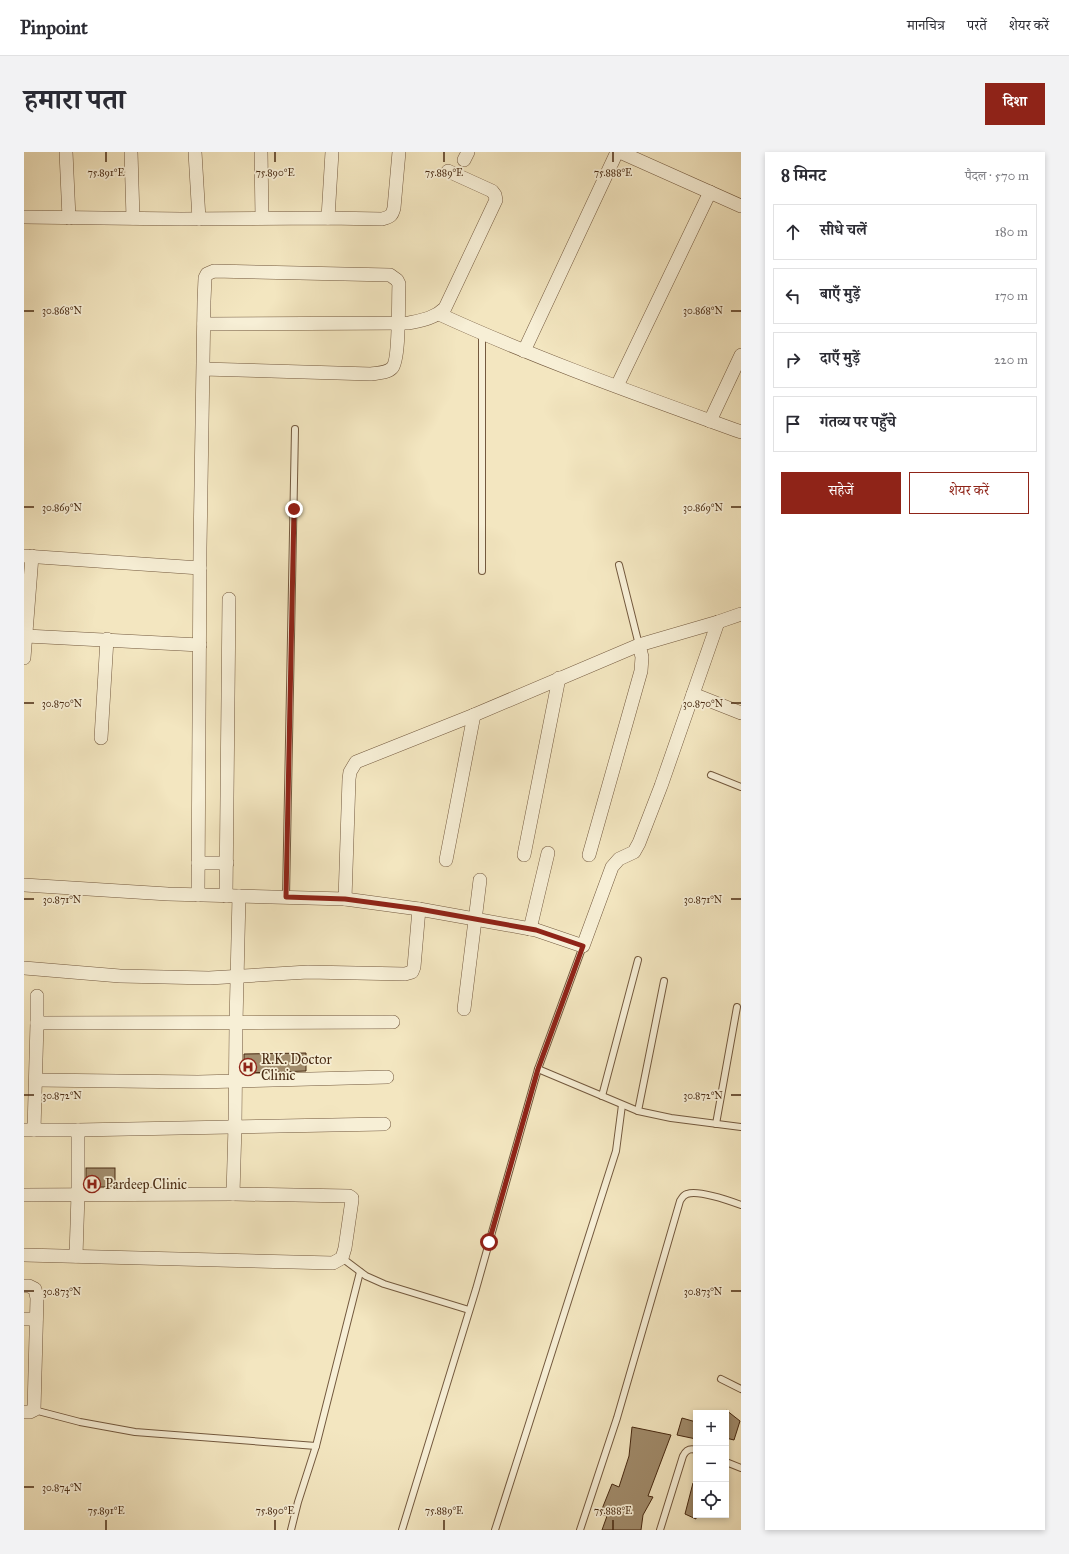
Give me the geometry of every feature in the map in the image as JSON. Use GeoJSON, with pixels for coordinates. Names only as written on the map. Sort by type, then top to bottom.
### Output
{"type":"FeatureCollection","features":[{"type":"Feature","properties":{"kind":"street"},"geometry":{"type":"LineString","coordinates":[[66,152],[69,218]]}},
{"type":"Feature","properties":{"kind":"street"},"geometry":{"type":"LineString","coordinates":[[131,152],[133,218]]}},
{"type":"Feature","properties":{"kind":"street"},"geometry":{"type":"LineString","coordinates":[[195,152],[198,219]]}},
{"type":"Feature","properties":{"kind":"street"},"geometry":{"type":"LineString","coordinates":[[261,152],[262,218]]}},
{"type":"Feature","properties":{"kind":"street"},"geometry":{"type":"LineString","coordinates":[[328,218],[332,152]]}},
{"type":"Feature","properties":{"kind":"street"},"geometry":{"type":"LineString","coordinates":[[24,217],[382,219],[390,217],[393,214],[398,152]]}},
{"type":"Feature","properties":{"kind":"street"},"geometry":{"type":"LineString","coordinates":[[524,351],[618,152],[741,206]]}},
{"type":"Feature","properties":{"kind":"street"},"geometry":{"type":"LineString","coordinates":[[204,324],[409,323],[427,319],[438,314],[445,308],[496,200],[495,194],[492,191],[448,171]]}},
{"type":"Feature","properties":{"kind":"street"},"geometry":{"type":"LineString","coordinates":[[617,386],[710,192]]}},
{"type":"Feature","properties":{"kind":"street"},"geometry":{"type":"LineString","coordinates":[[198,895],[200,568],[203,369],[205,278],[207,274],[214,271],[390,274],[399,284],[396,359],[393,367],[388,371],[371,374],[203,369]]}},
{"type":"Feature","properties":{"kind":"street"},"geometry":{"type":"LineString","coordinates":[[438,314],[524,351],[741,432]]}},
{"type":"Feature","properties":{"kind":"street"},"geometry":{"type":"LineString","coordinates":[[710,421],[741,355]]}},
{"type":"Feature","properties":{"kind":"street"},"geometry":{"type":"LineString","coordinates":[[24,658],[28,556],[200,568]]}},
{"type":"Feature","properties":{"kind":"street"},"geometry":{"type":"LineString","coordinates":[[229,599],[227,863],[233,896],[238,976],[233,1194]]}},
{"type":"Feature","properties":{"kind":"street"},"geometry":{"type":"LineString","coordinates":[[345,899],[349,779],[350,772],[356,762],[474,715],[639,645],[741,614]]}},
{"type":"Feature","properties":{"kind":"street"},"geometry":{"type":"LineString","coordinates":[[24,885],[198,895],[345,899],[419,909],[530,929],[583,946],[612,867],[619,859],[634,852],[639,843],[718,622]]}},
{"type":"Feature","properties":{"kind":"street"},"geometry":{"type":"LineString","coordinates":[[26,636],[200,645]]}},
{"type":"Feature","properties":{"kind":"street"},"geometry":{"type":"LineString","coordinates":[[101,738],[107,639]]}},
{"type":"Feature","properties":{"kind":"street"},"geometry":{"type":"LineString","coordinates":[[589,855],[642,671],[642,657],[639,645]]}},
{"type":"Feature","properties":{"kind":"street"},"geometry":{"type":"LineString","coordinates":[[524,855],[559,678]]}},
{"type":"Feature","properties":{"kind":"street"},"geometry":{"type":"LineString","coordinates":[[693,694],[741,713]]}},
{"type":"Feature","properties":{"kind":"street"},"geometry":{"type":"LineString","coordinates":[[446,860],[474,715]]}},
{"type":"Feature","properties":{"kind":"street"},"geometry":{"type":"LineString","coordinates":[[530,929],[548,853]]}},
{"type":"Feature","properties":{"kind":"street"},"geometry":{"type":"LineString","coordinates":[[198,863],[227,863]]}},
{"type":"Feature","properties":{"kind":"street"},"geometry":{"type":"LineString","coordinates":[[464,1009],[480,880]]}},
{"type":"Feature","properties":{"kind":"street"},"geometry":{"type":"LineString","coordinates":[[24,968],[158,978],[208,978],[308,972],[409,973],[414,970],[419,909]]}},
{"type":"Feature","properties":{"kind":"street"},"geometry":{"type":"LineString","coordinates":[[36,996],[36,1080],[29,1130],[384,1124]]}},
{"type":"Feature","properties":{"kind":"street"},"geometry":{"type":"LineString","coordinates":[[37,1023],[393,1022]]}},
{"type":"Feature","properties":{"kind":"street"},"geometry":{"type":"LineString","coordinates":[[36,1080],[235,1081],[387,1077]]}},
{"type":"Feature","properties":{"kind":"street"},"geometry":{"type":"LineString","coordinates":[[76,1256],[78,1130]]}},
{"type":"Feature","properties":{"kind":"street"},"geometry":{"type":"LineString","coordinates":[[24,1195],[233,1194],[351,1197],[352,1200],[345,1248],[342,1258],[333,1263],[24,1255]]}},
{"type":"Feature","properties":{"kind":"street"},"geometry":{"type":"LineString","coordinates":[[24,1286],[32,1287],[36,1291],[30,1319],[29,1411]]}},
{"type":"Feature","properties":{"kind":"lane"},"geometry":{"type":"LineString","coordinates":[[482,334],[482,571]]}},
{"type":"Feature","properties":{"kind":"lane"},"geometry":{"type":"LineString","coordinates":[[286,897],[295,429]]}},
{"type":"Feature","properties":{"kind":"lane"},"geometry":{"type":"LineString","coordinates":[[620,565],[639,645]]}},
{"type":"Feature","properties":{"kind":"lane"},"geometry":{"type":"LineString","coordinates":[[711,775],[741,787]]}},
{"type":"Feature","properties":{"kind":"lane"},"geometry":{"type":"LineString","coordinates":[[402,1530],[469,1310],[538,1069],[583,946]]}},
{"type":"Feature","properties":{"kind":"lane"},"geometry":{"type":"LineString","coordinates":[[602,1096],[638,960]]}},
{"type":"Feature","properties":{"kind":"lane"},"geometry":{"type":"LineString","coordinates":[[638,1111],[664,981]]}},
{"type":"Feature","properties":{"kind":"lane"},"geometry":{"type":"LineString","coordinates":[[716,1124],[737,1007]]}},
{"type":"Feature","properties":{"kind":"lane"},"geometry":{"type":"LineString","coordinates":[[538,1069],[638,1111],[671,1118],[741,1127]]}},
{"type":"Feature","properties":{"kind":"lane"},"geometry":{"type":"LineString","coordinates":[[494,1530],[616,1151],[622,1105]]}},
{"type":"Feature","properties":{"kind":"lane"},"geometry":{"type":"LineString","coordinates":[[580,1530],[617,1418],[680,1201],[688,1194],[695,1194],[716,1197],[741,1205]]}},
{"type":"Feature","properties":{"kind":"lane"},"geometry":{"type":"LineString","coordinates":[[342,1258],[366,1276],[384,1284],[469,1310]]}},
{"type":"Feature","properties":{"kind":"lane"},"geometry":{"type":"LineString","coordinates":[[291,1530],[298,1502],[316,1446],[360,1272]]}},
{"type":"Feature","properties":{"kind":"lane"},"geometry":{"type":"LineString","coordinates":[[721,1379],[741,1389]]}},
{"type":"Feature","properties":{"kind":"lane"},"geometry":{"type":"LineString","coordinates":[[29,1411],[135,1432],[316,1446]]}},
{"type":"Feature","properties":{"kind":"lane"},"geometry":{"type":"LineString","coordinates":[[660,1530],[683,1456],[688,1450],[693,1449]]}},
{"type":"Feature","properties":{"kind":"lane"},"geometry":{"type":"LineString","coordinates":[[729,1463],[741,1468]]}},
{"type":"Feature","properties":{"kind":"building"},"geometry":{"type":"Polygon","coordinates":[[[306,1053],[306,1071],[244,1073],[244,1054],[306,1053]]]}},
{"type":"Feature","properties":{"kind":"building"},"geometry":{"type":"Polygon","coordinates":[[[86,1168],[115,1168],[115,1187],[86,1187],[86,1168]]]}},
{"type":"Feature","properties":{"kind":"building"},"geometry":{"type":"Polygon","coordinates":[[[729,1412],[740,1421],[734,1440],[729,1439],[729,1412]]]}},
{"type":"Feature","properties":{"kind":"building"},"geometry":{"type":"Polygon","coordinates":[[[682,1418],[693,1421],[693,1438],[677,1435],[682,1418]]]}},
{"type":"Feature","properties":{"kind":"building"},"geometry":{"type":"Polygon","coordinates":[[[632,1427],[671,1435],[648,1496],[653,1497],[643,1515],[641,1530],[602,1530],[607,1516],[600,1514],[612,1484],[619,1487],[629,1456],[632,1427]]]}},
{"type":"Feature","properties":{"kind":"building"},"geometry":{"type":"Polygon","coordinates":[[[693,1483],[693,1518],[685,1514],[693,1483]]]}},
{"type":"Feature","properties":{"kind":"place","name":"R.K. Doctor Clinic"},"geometry":{"type":"Point","coordinates":[248,1067]}},
{"type":"Feature","properties":{"kind":"place","name":"Pardeep Clinic"},"geometry":{"type":"Point","coordinates":[92,1184]}},
{"type":"Feature","properties":{"kind":"route"},"geometry":{"type":"LineString","coordinates":[[294,509],[286,897],[345,899],[419,909],[536,930],[583,946],[538,1069],[489,1242]]}}]}
